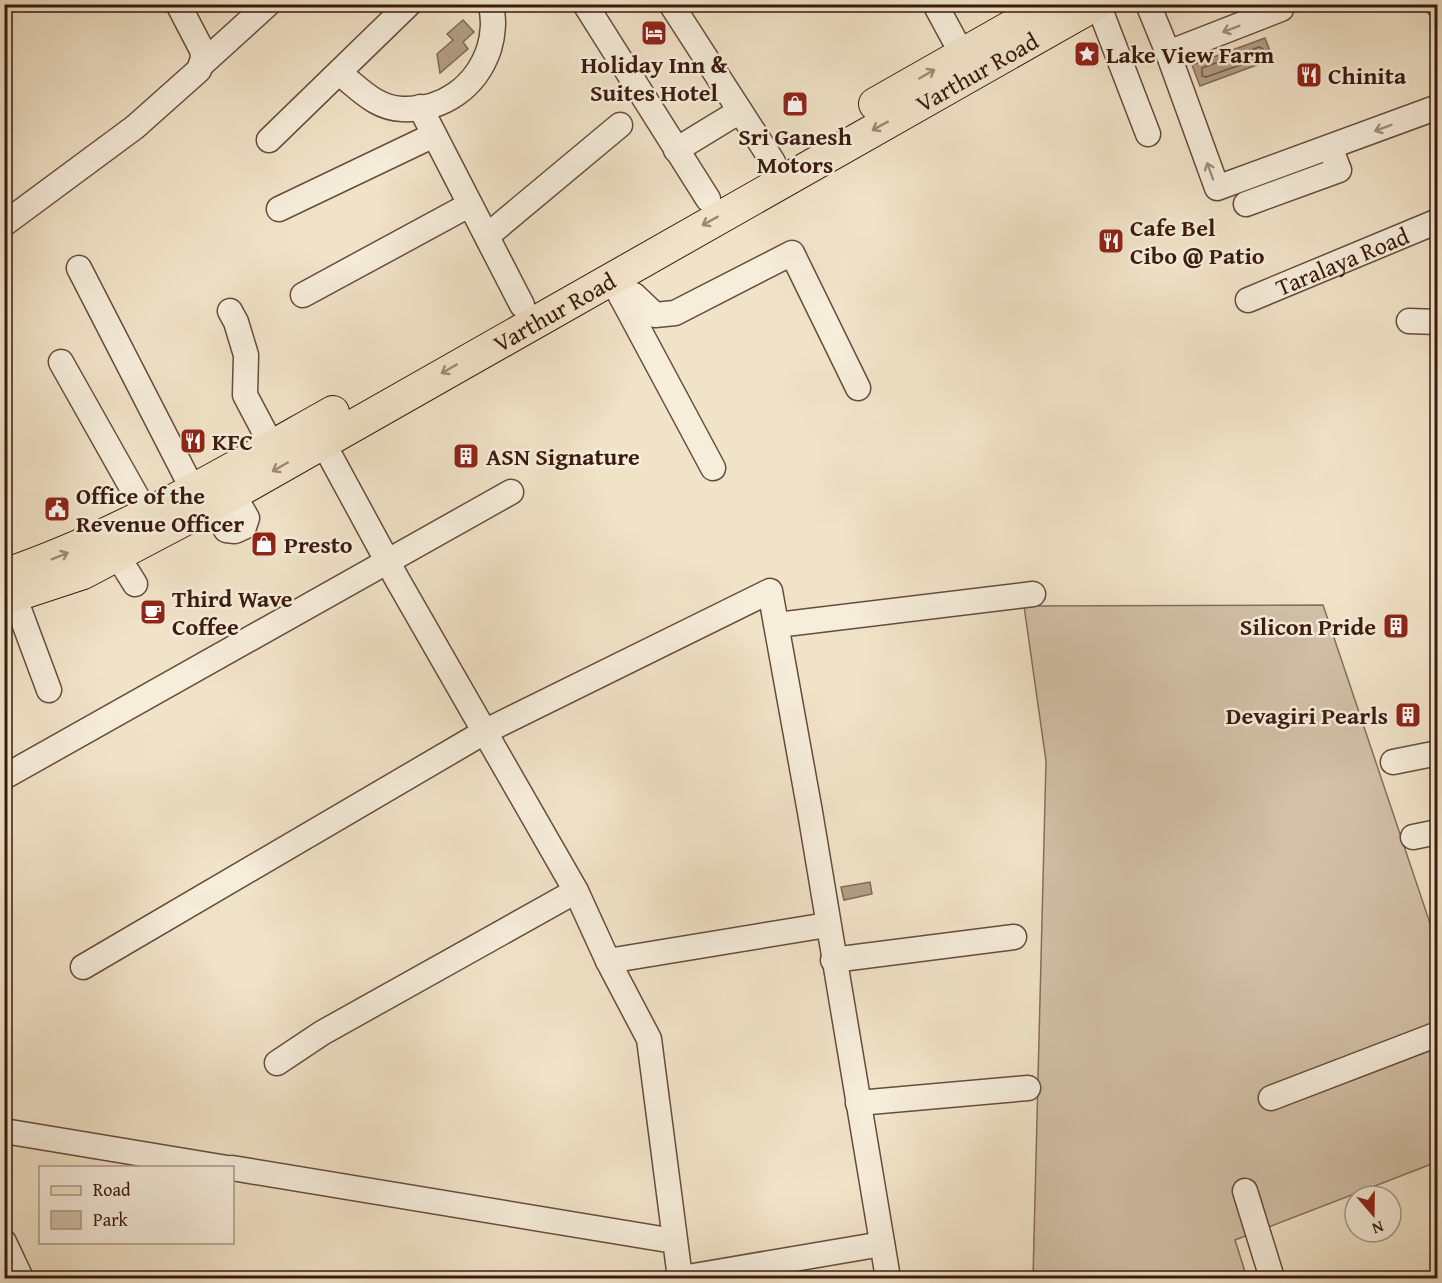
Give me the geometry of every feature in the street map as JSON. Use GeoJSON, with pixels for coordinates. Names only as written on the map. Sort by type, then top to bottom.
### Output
{"type":"FeatureCollection","features":[{"type":"Feature","properties":{"kind":"main road","name":"Varthur Road"},"geometry":{"type":"LineString","coordinates":[[8,590],[83,573],[117,555],[522,304],[1051,4]]}},
{"type":"Feature","properties":{"kind":"main road","name":"Varthur Road"},"geometry":{"type":"LineString","coordinates":[[8,590],[56,558],[146,513],[212,496],[272,446],[317,433],[617,288],[1097,4]]}},
{"type":"Feature","properties":{"kind":"street"},"geometry":{"type":"LineString","coordinates":[[178,4],[202,50],[202,64]]}},
{"type":"Feature","properties":{"kind":"street"},"geometry":{"type":"LineString","coordinates":[[4,224],[135,128],[268,4]]}},
{"type":"Feature","properties":{"kind":"street"},"geometry":{"type":"LineString","coordinates":[[269,140],[408,4]]}},
{"type":"Feature","properties":{"kind":"street"},"geometry":{"type":"LineString","coordinates":[[339,73],[357,90],[375,101],[400,109],[432,107],[467,88],[483,68],[493,37],[490,4]]}},
{"type":"Feature","properties":{"kind":"street"},"geometry":{"type":"LineString","coordinates":[[585,4],[708,199]]}},
{"type":"Feature","properties":{"kind":"street"},"geometry":{"type":"LineString","coordinates":[[671,4],[773,162]]}},
{"type":"Feature","properties":{"kind":"street"},"geometry":{"type":"LineString","coordinates":[[935,4],[962,54]]}},
{"type":"Feature","properties":{"kind":"street"},"geometry":{"type":"LineString","coordinates":[[1097,4],[1148,134]]}},
{"type":"Feature","properties":{"kind":"street"},"geometry":{"type":"LineString","coordinates":[[1148,4],[1217,188],[1437,108]]}},
{"type":"Feature","properties":{"kind":"street"},"geometry":{"type":"LineString","coordinates":[[1168,53],[1281,9],[1281,4]]}},
{"type":"Feature","properties":{"kind":"street"},"geometry":{"type":"LineString","coordinates":[[420,107],[522,304]]}},
{"type":"Feature","properties":{"kind":"street"},"geometry":{"type":"LineString","coordinates":[[676,150],[740,111]]}},
{"type":"Feature","properties":{"kind":"street"},"geometry":{"type":"LineString","coordinates":[[487,236],[620,125]]}},
{"type":"Feature","properties":{"kind":"street"},"geometry":{"type":"LineString","coordinates":[[279,209],[434,135]]}},
{"type":"Feature","properties":{"kind":"street"},"geometry":{"type":"LineString","coordinates":[[1246,204],[1339,170],[1330,147]]}},
{"type":"Feature","properties":{"kind":"street"},"geometry":{"type":"LineString","coordinates":[[303,295],[469,205]]}},
{"type":"Feature","properties":{"kind":"street","name":"Taralaya Road"},"geometry":{"type":"LineString","coordinates":[[1248,300],[1437,221]]}},
{"type":"Feature","properties":{"kind":"street"},"geometry":{"type":"LineString","coordinates":[[617,288],[634,295],[655,315],[675,313],[792,253],[858,388]]}},
{"type":"Feature","properties":{"kind":"street"},"geometry":{"type":"LineString","coordinates":[[79,268],[212,496]]}},
{"type":"Feature","properties":{"kind":"street"},"geometry":{"type":"LineString","coordinates":[[617,288],[713,468]]}},
{"type":"Feature","properties":{"kind":"street"},"geometry":{"type":"LineString","coordinates":[[230,311],[236,322],[246,355],[245,395],[272,446]]}},
{"type":"Feature","properties":{"kind":"street"},"geometry":{"type":"LineString","coordinates":[[1409,321],[1437,322]]}},
{"type":"Feature","properties":{"kind":"street"},"geometry":{"type":"LineString","coordinates":[[61,362],[146,513]]}},
{"type":"Feature","properties":{"kind":"street"},"geometry":{"type":"LineString","coordinates":[[317,433],[576,891],[608,961],[649,1039],[674,1241],[681,1278],[882,1244]]}},
{"type":"Feature","properties":{"kind":"street"},"geometry":{"type":"LineString","coordinates":[[4,777],[511,492]]}},
{"type":"Feature","properties":{"kind":"street"},"geometry":{"type":"LineString","coordinates":[[117,555],[135,584]]}},
{"type":"Feature","properties":{"kind":"street"},"geometry":{"type":"LineString","coordinates":[[8,590],[49,690]]}},
{"type":"Feature","properties":{"kind":"street"},"geometry":{"type":"LineString","coordinates":[[83,967],[486,731],[770,591],[888,1278]]}},
{"type":"Feature","properties":{"kind":"street"},"geometry":{"type":"LineString","coordinates":[[777,625],[1033,594]]}},
{"type":"Feature","properties":{"kind":"street"},"geometry":{"type":"LineString","coordinates":[[1393,762],[1437,753]]}},
{"type":"Feature","properties":{"kind":"street"},"geometry":{"type":"LineString","coordinates":[[1413,837],[1437,832]]}},
{"type":"Feature","properties":{"kind":"street"},"geometry":{"type":"LineString","coordinates":[[277,1063],[322,1033],[576,891]]}},
{"type":"Feature","properties":{"kind":"street"},"geometry":{"type":"LineString","coordinates":[[608,961],[827,925]]}},
{"type":"Feature","properties":{"kind":"street"},"geometry":{"type":"LineString","coordinates":[[833,960],[1014,937]]}},
{"type":"Feature","properties":{"kind":"street"},"geometry":{"type":"LineString","coordinates":[[1271,1098],[1437,1034]]}},
{"type":"Feature","properties":{"kind":"street"},"geometry":{"type":"LineString","coordinates":[[858,1104],[1028,1088]]}},
{"type":"Feature","properties":{"kind":"street"},"geometry":{"type":"LineString","coordinates":[[4,1131],[221,1166]]}},
{"type":"Feature","properties":{"kind":"street"},"geometry":{"type":"LineString","coordinates":[[234,1168],[674,1241]]}},
{"type":"Feature","properties":{"kind":"street"},"geometry":{"type":"LineString","coordinates":[[1245,1191],[1272,1278]]}},
{"type":"Feature","properties":{"kind":"street"},"geometry":{"type":"LineString","coordinates":[[4,1242],[21,1278]]}},
{"type":"Feature","properties":{"kind":"green space"},"geometry":{"type":"Polygon","coordinates":[[[1323,605],[1437,944],[1437,1162],[1380,1184],[1343,1184],[1343,1198],[1235,1240],[1247,1278],[1033,1278],[1046,761],[1024,606],[1323,605]]]}},
{"type":"Feature","properties":{"kind":"water"},"geometry":{"type":"Polygon","coordinates":[[[463,20],[474,32],[463,42],[468,49],[440,73],[437,54],[453,40],[447,34],[463,20]]]}},
{"type":"Feature","properties":{"kind":"water"},"geometry":{"type":"Polygon","coordinates":[[[1265,38],[1273,59],[1200,86],[1192,65],[1265,38]]]}},
{"type":"Feature","properties":{"kind":"water"},"geometry":{"type":"Polygon","coordinates":[[[870,882],[872,894],[844,900],[841,887],[870,882]]]}},
{"type":"Feature","properties":{"kind":"place","name":"Holiday Inn & Suites Hotel"},"geometry":{"type":"Point","coordinates":[654,33]}},
{"type":"Feature","properties":{"kind":"place","name":"Lake View Farm"},"geometry":{"type":"Point","coordinates":[1087,54]}},
{"type":"Feature","properties":{"kind":"place","name":"Chinita"},"geometry":{"type":"Point","coordinates":[1309,75]}},
{"type":"Feature","properties":{"kind":"place","name":"Sri Ganesh Motors"},"geometry":{"type":"Point","coordinates":[795,104]}},
{"type":"Feature","properties":{"kind":"place","name":"Cafe Bel Cibo @ Patio"},"geometry":{"type":"Point","coordinates":[1111,241]}},
{"type":"Feature","properties":{"kind":"place","name":"KFC"},"geometry":{"type":"Point","coordinates":[193,441]}},
{"type":"Feature","properties":{"kind":"place","name":"ASN Signature"},"geometry":{"type":"Point","coordinates":[466,456]}},
{"type":"Feature","properties":{"kind":"place","name":"Office of the Revenue Officer"},"geometry":{"type":"Point","coordinates":[57,509]}},
{"type":"Feature","properties":{"kind":"place","name":"Presto"},"geometry":{"type":"Point","coordinates":[264,544]}},
{"type":"Feature","properties":{"kind":"place","name":"Third Wave Coffee"},"geometry":{"type":"Point","coordinates":[153,612]}},
{"type":"Feature","properties":{"kind":"place","name":"Silicon Pride"},"geometry":{"type":"Point","coordinates":[1396,626]}},
{"type":"Feature","properties":{"kind":"place","name":"Devagiri Pearls"},"geometry":{"type":"Point","coordinates":[1408,715]}}]}
